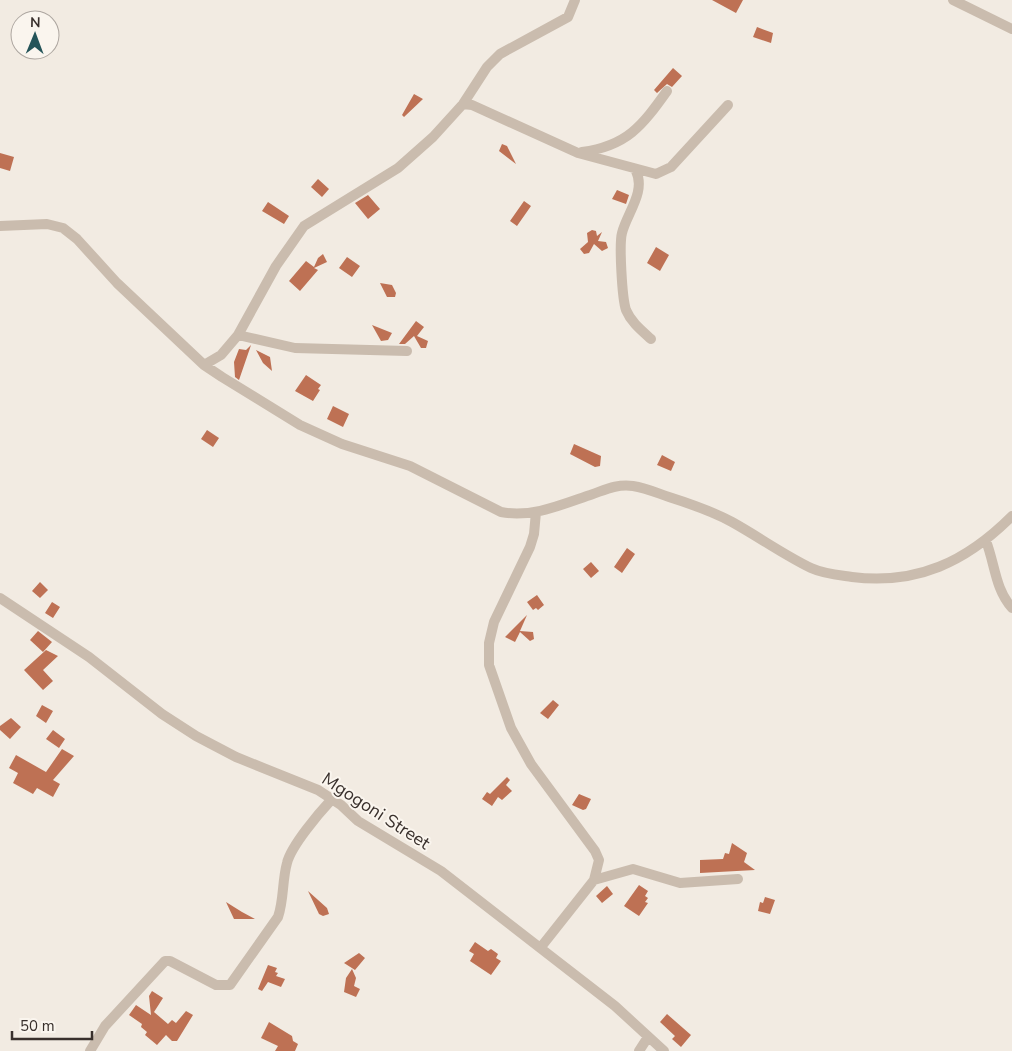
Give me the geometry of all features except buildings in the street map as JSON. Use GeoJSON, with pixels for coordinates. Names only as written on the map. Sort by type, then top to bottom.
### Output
{"type":"FeatureCollection","features":[{"type":"Feature","properties":{"kind":"street"},"geometry":{"type":"LineString","coordinates":[[204,365],[221,355],[238,335],[276,266],[304,226],[390,175],[433,137],[463,104],[479,76],[500,54],[568,17],[575,0]]}},
{"type":"Feature","properties":{"kind":"street"},"geometry":{"type":"LineString","coordinates":[[953,0],[1012,29]]}},
{"type":"Feature","properties":{"kind":"street"},"geometry":{"type":"LineString","coordinates":[[578,153],[604,148],[626,139],[638,129],[667,91]]}},
{"type":"Feature","properties":{"kind":"street"},"geometry":{"type":"LineString","coordinates":[[463,104],[472,105],[578,153],[636,171],[656,174],[663,173],[671,167],[728,105]]}},
{"type":"Feature","properties":{"kind":"street"},"geometry":{"type":"LineString","coordinates":[[636,171],[638,176],[638,192],[621,241],[624,300],[634,324],[650,339]]}},
{"type":"Feature","properties":{"kind":"street"},"geometry":{"type":"LineString","coordinates":[[0,226],[47,224],[57,225],[70,232],[118,282],[204,365],[300,425],[342,444],[410,466],[501,512],[515,515],[536,512],[609,487],[623,486],[649,490],[698,506],[731,521],[811,568],[825,574],[897,579],[951,561],[986,542],[1012,516]]}},
{"type":"Feature","properties":{"kind":"street"},"geometry":{"type":"LineString","coordinates":[[238,335],[295,348],[407,351]]}},
{"type":"Feature","properties":{"kind":"street"},"geometry":{"type":"LineString","coordinates":[[536,512],[534,534],[530,547],[491,631],[489,665],[511,728],[531,764],[595,851],[599,860],[594,880],[541,947]]}},
{"type":"Feature","properties":{"kind":"street"},"geometry":{"type":"LineString","coordinates":[[986,542],[1001,591],[1012,608]]}},
{"type":"Feature","properties":{"kind":"street","name":"Mgogoni Street"},"geometry":{"type":"LineString","coordinates":[[0,598],[90,657],[162,714],[196,736],[236,757],[318,790],[358,821],[441,871],[615,1006],[664,1051]]}},
{"type":"Feature","properties":{"kind":"street"},"geometry":{"type":"LineString","coordinates":[[90,1051],[105,1026],[165,961],[170,961],[216,985],[230,984],[278,917],[282,906],[286,864],[290,853],[332,799]]}},
{"type":"Feature","properties":{"kind":"street"},"geometry":{"type":"LineString","coordinates":[[594,880],[633,869],[680,883],[738,879]]}},
{"type":"Feature","properties":{"kind":"street"},"geometry":{"type":"LineString","coordinates":[[639,1051],[648,1037]]}}]}
